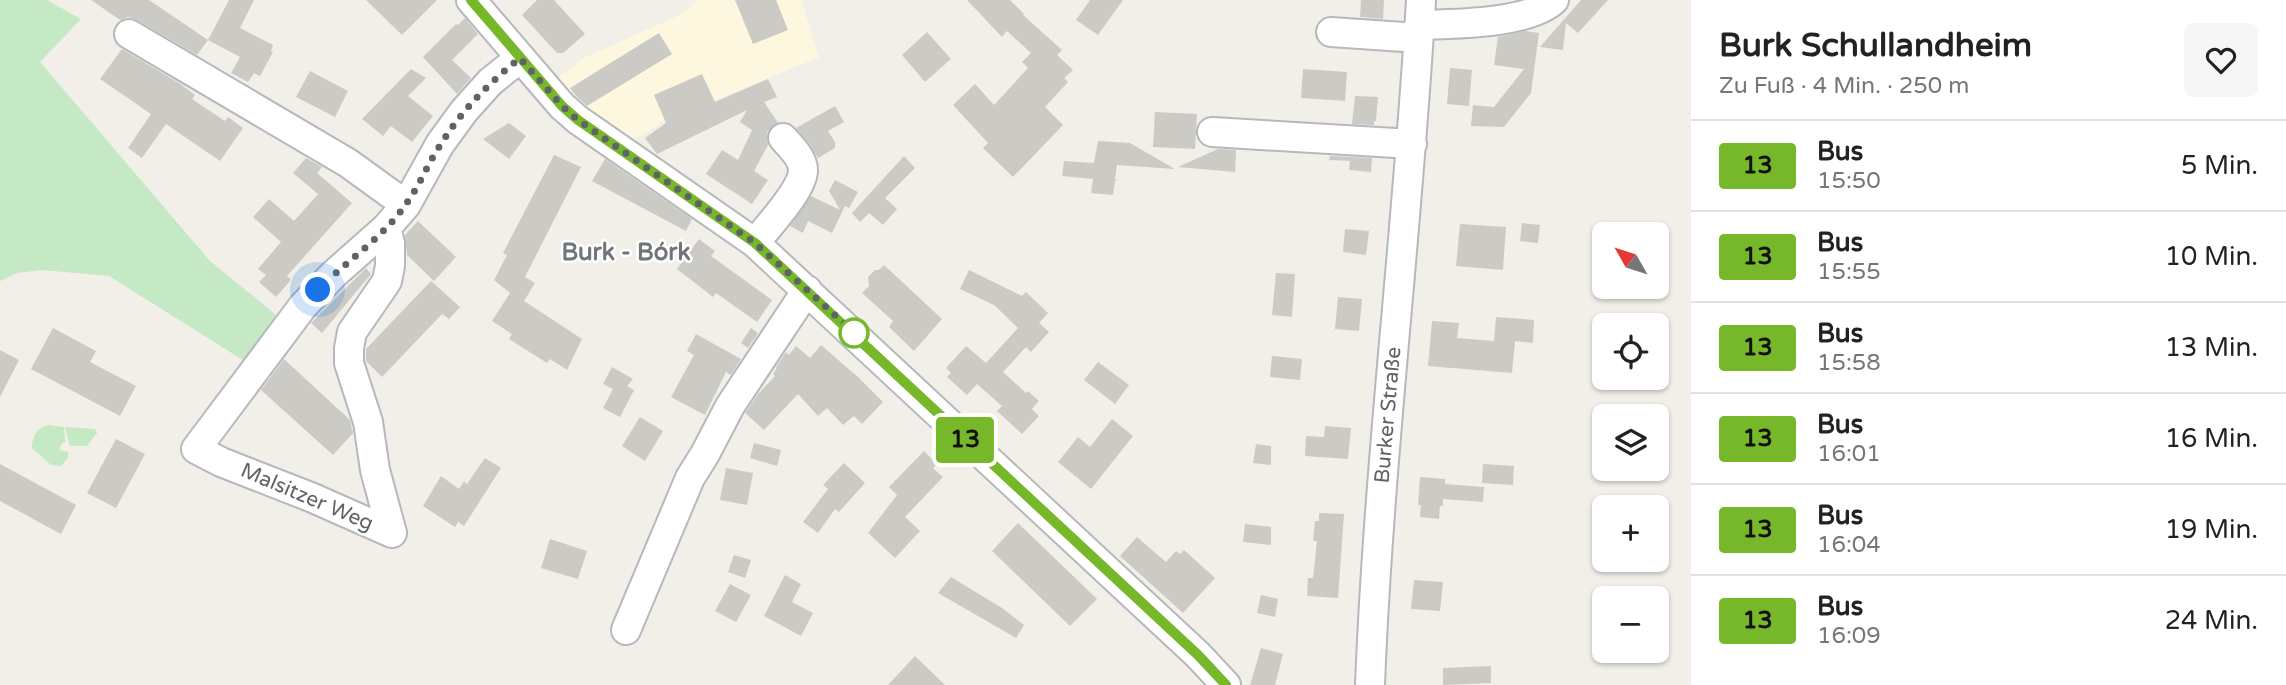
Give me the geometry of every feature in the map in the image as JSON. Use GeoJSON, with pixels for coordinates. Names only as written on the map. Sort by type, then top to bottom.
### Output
{"type":"FeatureCollection","features":[{"type":"Feature","properties":{"kind":"street"},"geometry":{"type":"LineString","coordinates":[[471,0],[562,106],[578,120],[755,243],[1220,682]]}},
{"type":"Feature","properties":{"kind":"street"},"geometry":{"type":"LineString","coordinates":[[1331,32],[1419,21],[1453,24],[1526,15],[1545,9],[1555,0]]}},
{"type":"Feature","properties":{"kind":"street","name":"Burker Straße"},"geometry":{"type":"LineString","coordinates":[[1370,685],[1373,605],[1412,144],[1419,21]]}},
{"type":"Feature","properties":{"kind":"street"},"geometry":{"type":"LineString","coordinates":[[129,34],[348,163],[406,205]]}},
{"type":"Feature","properties":{"kind":"street","name":"Malsitzer Weg"},"geometry":{"type":"LineString","coordinates":[[386,228],[390,243],[387,281],[352,332],[349,363],[368,422],[375,470],[392,533],[196,449],[303,306],[386,228],[406,205],[440,144],[464,111],[490,82],[520,58]]}},
{"type":"Feature","properties":{"kind":"street"},"geometry":{"type":"LineString","coordinates":[[1212,132],[1412,144]]}},
{"type":"Feature","properties":{"kind":"street"},"geometry":{"type":"LineString","coordinates":[[755,243],[799,185],[803,172],[802,162],[783,138]]}},
{"type":"Feature","properties":{"kind":"street"},"geometry":{"type":"LineString","coordinates":[[625,630],[690,478],[730,406],[807,290]]}},
{"type":"Feature","properties":{"kind":"shaded area"},"geometry":{"type":"Polygon","coordinates":[[[698,0],[801,0],[819,57],[662,122],[629,143],[592,117],[554,81],[584,58],[682,14],[698,0]]]}},
{"type":"Feature","properties":{"kind":"green space"},"geometry":{"type":"Polygon","coordinates":[[[0,0],[47,0],[81,19],[40,62],[210,261],[286,323],[254,367],[109,276],[42,270],[17,273],[0,281],[0,0]]]}},
{"type":"Feature","properties":{"kind":"green space"},"geometry":{"type":"Polygon","coordinates":[[[49,425],[64,427],[65,442],[61,444],[60,450],[69,452],[61,466],[51,465],[32,448],[36,433],[49,425]]]}},
{"type":"Feature","properties":{"kind":"green space"},"geometry":{"type":"Polygon","coordinates":[[[65,427],[95,429],[97,433],[87,446],[70,446],[65,427]]]}},
{"type":"Feature","properties":{"kind":"building"},"geometry":{"type":"Polygon","coordinates":[[[91,0],[149,0],[208,40],[197,55],[137,20],[128,17],[120,20],[91,0]]]}},
{"type":"Feature","properties":{"kind":"building"},"geometry":{"type":"Polygon","coordinates":[[[229,0],[254,0],[240,28],[273,45],[273,52],[260,76],[254,73],[248,82],[231,73],[240,57],[208,40],[229,0]]]}},
{"type":"Feature","properties":{"kind":"building"},"geometry":{"type":"Polygon","coordinates":[[[366,0],[437,0],[402,35],[366,0]]]}},
{"type":"Feature","properties":{"kind":"building"},"geometry":{"type":"Polygon","coordinates":[[[537,0],[554,0],[585,34],[563,53],[557,53],[522,15],[537,0]]]}},
{"type":"Feature","properties":{"kind":"building"},"geometry":{"type":"Polygon","coordinates":[[[735,0],[776,0],[788,30],[753,44],[735,0]]]}},
{"type":"Feature","properties":{"kind":"building"},"geometry":{"type":"Polygon","coordinates":[[[967,0],[1010,0],[1062,50],[1057,55],[1073,70],[1064,78],[1068,82],[1045,107],[1063,125],[1013,177],[983,148],[988,143],[953,105],[975,84],[994,105],[1028,68],[1022,62],[1031,53],[1007,31],[1002,37],[967,0]]]}},
{"type":"Feature","properties":{"kind":"building"},"geometry":{"type":"Polygon","coordinates":[[[1090,0],[1123,0],[1098,35],[1076,20],[1090,0]]]}},
{"type":"Feature","properties":{"kind":"building"},"geometry":{"type":"Polygon","coordinates":[[[1361,0],[1384,0],[1383,19],[1360,17],[1361,0]]]}},
{"type":"Feature","properties":{"kind":"building"},"geometry":{"type":"Polygon","coordinates":[[[1581,0],[1608,0],[1578,33],[1566,23],[1563,50],[1540,47],[1581,0]]]}},
{"type":"Feature","properties":{"kind":"building"},"geometry":{"type":"Polygon","coordinates":[[[465,18],[478,34],[452,60],[471,78],[457,94],[423,57],[465,18]]]}},
{"type":"Feature","properties":{"kind":"building"},"geometry":{"type":"Polygon","coordinates":[[[1525,31],[1539,33],[1531,93],[1504,127],[1471,126],[1473,105],[1494,107],[1524,69],[1494,65],[1498,37],[1525,31]]]}},
{"type":"Feature","properties":{"kind":"building"},"geometry":{"type":"Polygon","coordinates":[[[927,32],[951,59],[925,82],[902,55],[927,32]]]}},
{"type":"Feature","properties":{"kind":"building"},"geometry":{"type":"Polygon","coordinates":[[[659,33],[672,54],[587,106],[570,88],[659,33]]]}},
{"type":"Feature","properties":{"kind":"building"},"geometry":{"type":"Polygon","coordinates":[[[122,49],[179,83],[195,95],[192,99],[225,121],[228,117],[243,128],[220,161],[166,124],[142,158],[128,148],[151,114],[100,79],[122,49]]]}},
{"type":"Feature","properties":{"kind":"building"},"geometry":{"type":"Polygon","coordinates":[[[1450,68],[1472,70],[1469,106],[1447,104],[1450,68]]]}},
{"type":"Feature","properties":{"kind":"building"},"geometry":{"type":"Polygon","coordinates":[[[411,69],[426,78],[408,96],[433,116],[412,142],[391,126],[383,136],[362,119],[411,69]]]}},
{"type":"Feature","properties":{"kind":"building"},"geometry":{"type":"Polygon","coordinates":[[[1303,69],[1347,72],[1345,101],[1301,98],[1303,69]]]}},
{"type":"Feature","properties":{"kind":"building"},"geometry":{"type":"Polygon","coordinates":[[[310,71],[348,91],[335,117],[296,97],[310,71]]]}},
{"type":"Feature","properties":{"kind":"building"},"geometry":{"type":"Polygon","coordinates":[[[702,74],[715,102],[768,79],[777,97],[764,102],[778,123],[767,132],[768,145],[754,171],[768,180],[752,204],[706,174],[722,150],[738,160],[752,130],[740,122],[747,110],[657,154],[645,138],[666,123],[654,95],[702,74]]]}},
{"type":"Feature","properties":{"kind":"building"},"geometry":{"type":"Polygon","coordinates":[[[1355,96],[1378,97],[1374,125],[1352,124],[1355,96]]]}},
{"type":"Feature","properties":{"kind":"building"},"geometry":{"type":"Polygon","coordinates":[[[835,106],[844,122],[828,131],[835,142],[835,148],[818,158],[796,128],[835,106]]]}},
{"type":"Feature","properties":{"kind":"building"},"geometry":{"type":"Polygon","coordinates":[[[1155,112],[1197,114],[1195,149],[1153,147],[1155,112]]]}},
{"type":"Feature","properties":{"kind":"building"},"geometry":{"type":"Polygon","coordinates":[[[509,123],[526,136],[509,159],[483,139],[509,123]]]}},
{"type":"Feature","properties":{"kind":"building"},"geometry":{"type":"Polygon","coordinates":[[[1098,141],[1130,143],[1175,169],[1117,165],[1117,181],[1113,195],[1091,193],[1093,179],[1062,176],[1064,161],[1094,163],[1098,141]]]}},
{"type":"Feature","properties":{"kind":"building"},"geometry":{"type":"Polygon","coordinates":[[[1218,149],[1236,150],[1235,172],[1178,167],[1218,149]]]}},
{"type":"Feature","properties":{"kind":"building"},"geometry":{"type":"Polygon","coordinates":[[[554,155],[581,167],[525,277],[535,283],[524,301],[582,339],[567,370],[550,359],[547,363],[509,339],[512,334],[492,321],[510,293],[494,280],[507,255],[503,253],[554,155]]]}},
{"type":"Feature","properties":{"kind":"building"},"geometry":{"type":"Polygon","coordinates":[[[904,156],[915,168],[885,198],[897,209],[883,225],[869,213],[860,222],[852,213],[904,156]]]}},
{"type":"Feature","properties":{"kind":"building"},"geometry":{"type":"Polygon","coordinates":[[[1330,156],[1372,158],[1371,172],[1349,170],[1350,161],[1329,160],[1330,156]]]}},
{"type":"Feature","properties":{"kind":"building"},"geometry":{"type":"Polygon","coordinates":[[[306,158],[322,167],[317,173],[352,203],[287,276],[291,280],[276,297],[259,282],[266,275],[258,269],[281,242],[253,217],[269,199],[294,221],[318,194],[293,173],[306,158]]]}},
{"type":"Feature","properties":{"kind":"building"},"geometry":{"type":"Polygon","coordinates":[[[605,159],[692,219],[686,231],[592,181],[605,159]]]}},
{"type":"Feature","properties":{"kind":"building"},"geometry":{"type":"Polygon","coordinates":[[[835,180],[858,192],[849,208],[845,206],[832,233],[808,221],[803,233],[790,226],[811,196],[840,210],[829,191],[835,180]]]}},
{"type":"Feature","properties":{"kind":"building"},"geometry":{"type":"Polygon","coordinates":[[[418,221],[456,257],[434,281],[407,255],[405,235],[418,221]]]}},
{"type":"Feature","properties":{"kind":"building"},"geometry":{"type":"Polygon","coordinates":[[[1522,223],[1540,225],[1538,243],[1520,241],[1522,223]]]}},
{"type":"Feature","properties":{"kind":"building"},"geometry":{"type":"Polygon","coordinates":[[[1460,224],[1506,227],[1503,270],[1456,266],[1460,224]]]}},
{"type":"Feature","properties":{"kind":"building"},"geometry":{"type":"Polygon","coordinates":[[[1345,229],[1369,231],[1366,255],[1343,252],[1345,229]]]}},
{"type":"Feature","properties":{"kind":"building"},"geometry":{"type":"Polygon","coordinates":[[[699,239],[715,251],[711,256],[772,300],[757,322],[716,293],[713,297],[677,269],[699,239]]]}},
{"type":"Feature","properties":{"kind":"building"},"geometry":{"type":"Polygon","coordinates":[[[884,265],[942,319],[914,351],[889,327],[893,321],[862,293],[869,286],[868,277],[884,265]]]}},
{"type":"Feature","properties":{"kind":"building"},"geometry":{"type":"Polygon","coordinates":[[[366,268],[371,274],[322,333],[311,323],[366,268]]]}},
{"type":"Feature","properties":{"kind":"building"},"geometry":{"type":"Polygon","coordinates":[[[969,270],[1022,296],[1026,292],[1048,313],[1039,323],[1049,332],[1031,352],[1026,347],[1003,372],[1039,401],[1032,409],[1039,416],[1022,434],[997,411],[1002,406],[977,384],[967,395],[947,377],[951,373],[946,368],[966,346],[986,363],[1018,328],[994,305],[960,289],[969,270]]]}},
{"type":"Feature","properties":{"kind":"building"},"geometry":{"type":"Polygon","coordinates":[[[1276,273],[1295,274],[1292,317],[1272,315],[1276,273]]]}},
{"type":"Feature","properties":{"kind":"building"},"geometry":{"type":"Polygon","coordinates":[[[431,281],[460,307],[449,319],[442,314],[382,377],[366,361],[366,349],[431,281]]]}},
{"type":"Feature","properties":{"kind":"building"},"geometry":{"type":"Polygon","coordinates":[[[1338,297],[1362,299],[1359,331],[1335,329],[1338,297]]]}},
{"type":"Feature","properties":{"kind":"building"},"geometry":{"type":"Polygon","coordinates":[[[1496,317],[1534,320],[1533,343],[1515,341],[1512,373],[1428,366],[1432,321],[1459,323],[1457,338],[1494,341],[1496,317]]]}},
{"type":"Feature","properties":{"kind":"building"},"geometry":{"type":"Polygon","coordinates":[[[53,328],[96,351],[90,362],[136,386],[120,416],[31,369],[53,328]]]}},
{"type":"Feature","properties":{"kind":"building"},"geometry":{"type":"Polygon","coordinates":[[[751,328],[758,333],[748,348],[741,343],[751,328]]]}},
{"type":"Feature","properties":{"kind":"building"},"geometry":{"type":"Polygon","coordinates":[[[696,334],[741,359],[731,375],[726,372],[705,415],[671,397],[694,355],[687,351],[696,334]]]}},
{"type":"Feature","properties":{"kind":"building"},"geometry":{"type":"Polygon","coordinates":[[[821,345],[883,402],[862,424],[854,416],[843,425],[827,408],[818,416],[798,394],[764,430],[745,413],[775,376],[773,374],[776,367],[786,352],[789,355],[796,346],[810,358],[821,345]]]}},
{"type":"Feature","properties":{"kind":"building"},"geometry":{"type":"Polygon","coordinates":[[[0,350],[19,360],[0,397],[0,350]]]}},
{"type":"Feature","properties":{"kind":"building"},"geometry":{"type":"Polygon","coordinates":[[[1272,356],[1302,359],[1300,380],[1270,377],[1272,356]]]}},
{"type":"Feature","properties":{"kind":"building"},"geometry":{"type":"Polygon","coordinates":[[[284,359],[350,420],[353,433],[333,455],[261,390],[284,359]]]}},
{"type":"Feature","properties":{"kind":"building"},"geometry":{"type":"Polygon","coordinates":[[[1098,362],[1129,385],[1115,404],[1084,380],[1098,362]]]}},
{"type":"Feature","properties":{"kind":"building"},"geometry":{"type":"Polygon","coordinates":[[[612,367],[633,379],[627,386],[634,390],[620,417],[603,408],[613,389],[603,384],[612,367]]]}},
{"type":"Feature","properties":{"kind":"building"},"geometry":{"type":"Polygon","coordinates":[[[640,417],[663,431],[645,461],[622,446],[640,417]]]}},
{"type":"Feature","properties":{"kind":"building"},"geometry":{"type":"Polygon","coordinates":[[[1112,419],[1133,436],[1091,489],[1058,462],[1078,437],[1090,447],[1112,419]]]}},
{"type":"Feature","properties":{"kind":"building"},"geometry":{"type":"Polygon","coordinates":[[[1325,426],[1351,428],[1348,459],[1305,456],[1306,436],[1324,437],[1325,426]]]}},
{"type":"Feature","properties":{"kind":"building"},"geometry":{"type":"Polygon","coordinates":[[[116,439],[145,454],[116,508],[87,493],[116,439]]]}},
{"type":"Feature","properties":{"kind":"building"},"geometry":{"type":"Polygon","coordinates":[[[754,443],[781,450],[777,466],[750,458],[754,443]]]}},
{"type":"Feature","properties":{"kind":"building"},"geometry":{"type":"Polygon","coordinates":[[[1256,444],[1271,446],[1271,465],[1253,463],[1256,444]]]}},
{"type":"Feature","properties":{"kind":"building"},"geometry":{"type":"Polygon","coordinates":[[[924,451],[937,464],[933,468],[943,477],[905,517],[920,531],[895,558],[868,533],[897,495],[889,487],[924,451]]]}},
{"type":"Feature","properties":{"kind":"building"},"geometry":{"type":"Polygon","coordinates":[[[485,458],[501,468],[464,526],[458,522],[455,527],[423,506],[441,476],[459,489],[464,481],[467,484],[485,458]]]}},
{"type":"Feature","properties":{"kind":"building"},"geometry":{"type":"Polygon","coordinates":[[[844,463],[865,483],[839,512],[835,509],[818,533],[803,522],[828,489],[823,485],[844,463]]]}},
{"type":"Feature","properties":{"kind":"building"},"geometry":{"type":"Polygon","coordinates":[[[0,464],[76,505],[61,534],[0,501],[0,464]]]}},
{"type":"Feature","properties":{"kind":"building"},"geometry":{"type":"Polygon","coordinates":[[[1483,464],[1514,466],[1513,485],[1482,483],[1483,464]]]}},
{"type":"Feature","properties":{"kind":"building"},"geometry":{"type":"Polygon","coordinates":[[[726,468],[753,473],[747,505],[720,500],[726,468]]]}},
{"type":"Feature","properties":{"kind":"building"},"geometry":{"type":"Polygon","coordinates":[[[1420,477],[1445,479],[1445,484],[1484,487],[1483,502],[1443,499],[1439,519],[1420,517],[1420,477]]]}},
{"type":"Feature","properties":{"kind":"building"},"geometry":{"type":"Polygon","coordinates":[[[1319,513],[1344,514],[1338,598],[1307,596],[1308,578],[1313,578],[1317,541],[1313,541],[1315,521],[1319,521],[1319,513]]]}},
{"type":"Feature","properties":{"kind":"building"},"geometry":{"type":"Polygon","coordinates":[[[1018,523],[1097,599],[1070,626],[992,551],[1018,523]]]}},
{"type":"Feature","properties":{"kind":"building"},"geometry":{"type":"Polygon","coordinates":[[[1245,524],[1271,527],[1271,545],[1243,542],[1245,524]]]}},
{"type":"Feature","properties":{"kind":"building"},"geometry":{"type":"Polygon","coordinates":[[[1137,537],[1166,562],[1176,551],[1180,554],[1184,550],[1215,578],[1183,613],[1120,556],[1137,537]]]}},
{"type":"Feature","properties":{"kind":"building"},"geometry":{"type":"Polygon","coordinates":[[[550,539],[587,551],[578,579],[541,568],[550,539]]]}},
{"type":"Feature","properties":{"kind":"building"},"geometry":{"type":"Polygon","coordinates":[[[734,555],[751,560],[745,578],[728,572],[734,555]]]}},
{"type":"Feature","properties":{"kind":"building"},"geometry":{"type":"Polygon","coordinates":[[[785,575],[801,584],[792,602],[813,613],[801,636],[764,616],[785,575]]]}},
{"type":"Feature","properties":{"kind":"building"},"geometry":{"type":"Polygon","coordinates":[[[951,577],[1002,608],[1024,625],[1016,638],[938,593],[951,577]]]}},
{"type":"Feature","properties":{"kind":"building"},"geometry":{"type":"Polygon","coordinates":[[[1414,580],[1443,582],[1440,611],[1411,609],[1414,580]]]}},
{"type":"Feature","properties":{"kind":"building"},"geometry":{"type":"Polygon","coordinates":[[[730,584],[751,595],[736,622],[715,611],[730,584]]]}},
{"type":"Feature","properties":{"kind":"building"},"geometry":{"type":"Polygon","coordinates":[[[1261,595],[1278,599],[1275,617],[1257,613],[1261,595]]]}},
{"type":"Feature","properties":{"kind":"building"},"geometry":{"type":"Polygon","coordinates":[[[1261,648],[1283,654],[1275,685],[1250,685],[1261,648]]]}},
{"type":"Feature","properties":{"kind":"building"},"geometry":{"type":"Polygon","coordinates":[[[915,656],[945,685],[888,685],[915,656]]]}},
{"type":"Feature","properties":{"kind":"building"},"geometry":{"type":"Polygon","coordinates":[[[1491,666],[1491,683],[1443,685],[1443,668],[1491,666]]]}},
{"type":"Feature","properties":{"kind":"bus line","name":"13"},"geometry":{"type":"LineString","coordinates":[[471,0],[562,106],[578,120],[755,243],[1198,655],[1226,685]]}},
{"type":"Feature","properties":{"kind":"district","name":"Burk - Bórk"},"geometry":{"type":"Point","coordinates":[626,252]}},
{"type":"Feature","properties":{"kind":"route"},"geometry":{"type":"LineString","coordinates":[[318,290],[386,228],[406,205],[440,144],[464,111],[490,82],[520,58],[562,106],[578,120],[755,243],[857,335],[854,333]]}}]}
